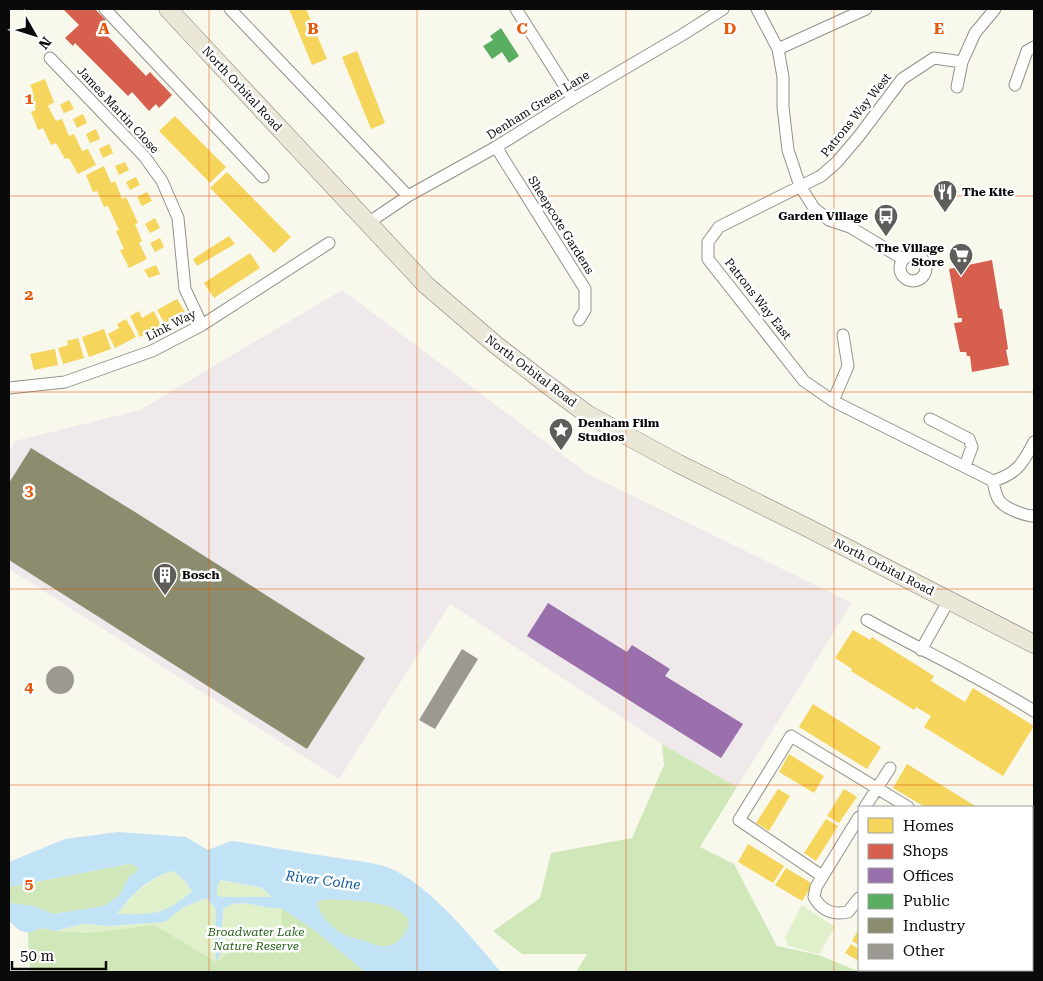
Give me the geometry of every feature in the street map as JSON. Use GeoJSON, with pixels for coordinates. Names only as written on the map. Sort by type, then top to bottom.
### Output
{"type":"FeatureCollection","features":[{"type":"Feature","properties":{"kind":"main road","name":"North Orbital Road"},"geometry":{"type":"LineString","coordinates":[[168,9],[426,285],[496,346],[587,414],[677,463],[1034,644]]}},
{"type":"Feature","properties":{"kind":"street"},"geometry":{"type":"LineString","coordinates":[[105,9],[263,177]]}},
{"type":"Feature","properties":{"kind":"street"},"geometry":{"type":"LineString","coordinates":[[230,9],[408,196]]}},
{"type":"Feature","properties":{"kind":"street"},"geometry":{"type":"LineString","coordinates":[[516,9],[573,99]]}},
{"type":"Feature","properties":{"kind":"street","name":"Denham Green Lane"},"geometry":{"type":"LineString","coordinates":[[368,223],[408,196],[496,147],[723,9]]}},
{"type":"Feature","properties":{"kind":"street"},"geometry":{"type":"LineString","coordinates":[[757,9],[778,49],[788,150],[800,186],[814,208],[829,220],[850,227],[903,259]]}},
{"type":"Feature","properties":{"kind":"street"},"geometry":{"type":"LineString","coordinates":[[778,49],[866,9]]}},
{"type":"Feature","properties":{"kind":"street"},"geometry":{"type":"LineString","coordinates":[[957,87],[962,62],[975,33],[995,9]]}},
{"type":"Feature","properties":{"kind":"street"},"geometry":{"type":"LineString","coordinates":[[1015,85],[1027,52],[1034,47]]}},
{"type":"Feature","properties":{"kind":"street","name":"James Martin Close"},"geometry":{"type":"LineString","coordinates":[[50,58],[144,156],[162,181],[178,218],[185,289],[202,326]]}},
{"type":"Feature","properties":{"kind":"street","name":"Patrons Way West"},"geometry":{"type":"LineString","coordinates":[[800,186],[821,176],[837,162],[902,79],[934,58],[962,62]]}},
{"type":"Feature","properties":{"kind":"street","name":"Sheepcote Gardens"},"geometry":{"type":"LineString","coordinates":[[496,147],[585,289],[585,310],[579,320]]}},
{"type":"Feature","properties":{"kind":"street","name":"Patrons Way East"},"geometry":{"type":"LineString","coordinates":[[800,186],[719,227],[708,242],[708,259],[804,381],[833,401],[993,481]]}},
{"type":"Feature","properties":{"kind":"street","name":"Link Way"},"geometry":{"type":"LineString","coordinates":[[9,388],[65,382],[152,352],[202,326],[329,243]]}},
{"type":"Feature","properties":{"kind":"street"},"geometry":{"type":"LineString","coordinates":[[833,401],[848,366],[843,335]]}},
{"type":"Feature","properties":{"kind":"street"},"geometry":{"type":"LineString","coordinates":[[930,419],[969,439],[972,447],[965,466]]}},
{"type":"Feature","properties":{"kind":"street"},"geometry":{"type":"LineString","coordinates":[[1034,442],[1023,463],[1008,477],[993,481],[995,495],[1003,506],[1027,516],[1034,516]]}},
{"type":"Feature","properties":{"kind":"street"},"geometry":{"type":"LineString","coordinates":[[921,650],[949,600]]}},
{"type":"Feature","properties":{"kind":"street"},"geometry":{"type":"LineString","coordinates":[[867,620],[921,650],[964,670],[1034,711]]}},
{"type":"Feature","properties":{"kind":"street"},"geometry":{"type":"LineString","coordinates":[[822,876],[740,820],[791,736],[906,806]]}},
{"type":"Feature","properties":{"kind":"street"},"geometry":{"type":"LineString","coordinates":[[866,806],[890,768]]}},
{"type":"Feature","properties":{"kind":"street"},"geometry":{"type":"LineString","coordinates":[[858,819],[822,876],[816,887],[814,897],[819,906],[827,911],[839,914],[848,912],[858,899]]}},
{"type":"Feature","properties":{"kind":"shaded area"},"geometry":{"type":"Polygon","coordinates":[[[342,290],[588,474],[852,603],[737,787],[662,744],[450,604],[339,779],[9,569],[9,452],[15,441],[140,410],[342,290]]]}},
{"type":"Feature","properties":{"kind":"green space"},"geometry":{"type":"Polygon","coordinates":[[[662,744],[737,787],[700,847],[734,864],[777,946],[819,955],[860,972],[576,972],[587,954],[522,954],[493,931],[540,898],[551,853],[632,838],[664,765],[662,744]]]}},
{"type":"Feature","properties":{"kind":"green space"},"geometry":{"type":"Polygon","coordinates":[[[129,864],[139,869],[136,873],[130,875],[119,897],[104,906],[53,914],[34,906],[9,903],[9,887],[129,864]]]}},
{"type":"Feature","properties":{"kind":"green space"},"geometry":{"type":"Polygon","coordinates":[[[173,871],[185,881],[192,891],[172,907],[152,914],[116,915],[148,883],[173,871]]]}},
{"type":"Feature","properties":{"kind":"green space"},"geometry":{"type":"Polygon","coordinates":[[[219,880],[262,888],[273,898],[222,897],[217,895],[219,880]]]}},
{"type":"Feature","properties":{"kind":"green space","name":"Broadwater Lake Nature Reserve"},"geometry":{"type":"Polygon","coordinates":[[[206,898],[216,909],[216,961],[221,954],[223,909],[237,903],[244,903],[274,908],[281,907],[365,972],[30,972],[28,933],[55,931],[83,924],[109,926],[165,922],[182,908],[206,898]]]}},
{"type":"Feature","properties":{"kind":"green space"},"geometry":{"type":"Polygon","coordinates":[[[330,899],[361,901],[393,908],[409,919],[404,935],[397,942],[387,946],[379,946],[347,936],[332,926],[320,912],[317,901],[330,899]]]}},
{"type":"Feature","properties":{"kind":"green space"},"geometry":{"type":"Polygon","coordinates":[[[802,905],[835,927],[819,954],[788,946],[785,937],[802,905]]]}},
{"type":"Feature","properties":{"kind":"green space","name":"Broadwater Lake Nature Reserve"},"geometry":{"type":"Polygon","coordinates":[[[281,907],[317,932],[365,972],[30,972],[28,933],[42,928],[55,931],[88,933],[154,925],[216,962],[255,933],[282,928],[281,907]]]}},
{"type":"Feature","properties":{"kind":"water","name":"River Colne"},"geometry":{"type":"Polygon","coordinates":[[[118,832],[186,837],[208,850],[231,841],[381,865],[409,878],[438,902],[501,972],[365,972],[317,932],[281,908],[244,903],[230,905],[223,909],[221,954],[216,962],[216,909],[206,898],[182,908],[165,922],[109,926],[83,924],[55,931],[42,928],[28,933],[19,930],[9,921],[9,903],[34,906],[53,914],[104,906],[119,896],[130,875],[136,873],[138,869],[136,866],[129,864],[9,887],[9,862],[65,839],[118,832]],[[173,871],[148,882],[128,900],[117,914],[158,912],[174,905],[192,891],[185,881],[173,871]],[[220,880],[217,895],[222,897],[272,897],[262,888],[220,880]],[[330,899],[318,901],[320,912],[337,930],[347,936],[376,945],[387,946],[397,942],[404,935],[408,925],[409,919],[402,913],[383,905],[330,899]]]}},
{"type":"Feature","properties":{"kind":"building: Homes"},"geometry":{"type":"Polygon","coordinates":[[[289,9],[306,9],[327,59],[312,65],[289,9]]]}},
{"type":"Feature","properties":{"kind":"building: Homes"},"geometry":{"type":"Polygon","coordinates":[[[357,51],[385,123],[371,129],[342,57],[357,51]]]}},
{"type":"Feature","properties":{"kind":"building: Homes"},"geometry":{"type":"Polygon","coordinates":[[[45,79],[54,102],[48,106],[56,121],[62,119],[69,136],[74,134],[82,151],[88,149],[96,165],[78,174],[69,158],[65,159],[56,143],[51,145],[43,128],[38,130],[31,112],[36,110],[29,93],[33,91],[30,85],[45,79]]]}},
{"type":"Feature","properties":{"kind":"building: Homes"},"geometry":{"type":"Polygon","coordinates":[[[69,100],[74,109],[64,113],[60,105],[69,100]]]}},
{"type":"Feature","properties":{"kind":"building: Homes"},"geometry":{"type":"Polygon","coordinates":[[[83,114],[87,123],[77,128],[73,119],[83,114]]]}},
{"type":"Feature","properties":{"kind":"building: Homes"},"geometry":{"type":"Polygon","coordinates":[[[175,116],[226,167],[210,183],[159,131],[175,116]]]}},
{"type":"Feature","properties":{"kind":"building: Homes"},"geometry":{"type":"Polygon","coordinates":[[[96,129],[100,139],[90,143],[86,134],[96,129]]]}},
{"type":"Feature","properties":{"kind":"building: Homes"},"geometry":{"type":"Polygon","coordinates":[[[109,144],[113,153],[103,158],[99,149],[109,144]]]}},
{"type":"Feature","properties":{"kind":"building: Homes"},"geometry":{"type":"Polygon","coordinates":[[[125,162],[129,170],[119,175],[115,166],[125,162]]]}},
{"type":"Feature","properties":{"kind":"building: Homes"},"geometry":{"type":"Polygon","coordinates":[[[104,166],[111,183],[115,181],[122,199],[126,197],[138,223],[135,224],[142,241],[139,243],[147,259],[129,268],[120,250],[124,249],[116,231],[119,230],[108,206],[104,207],[97,191],[93,192],[86,175],[104,166]]]}},
{"type":"Feature","properties":{"kind":"building: Homes"},"geometry":{"type":"Polygon","coordinates":[[[227,172],[291,237],[274,253],[210,188],[227,172]]]}},
{"type":"Feature","properties":{"kind":"building: Homes"},"geometry":{"type":"Polygon","coordinates":[[[136,177],[140,185],[130,190],[126,182],[136,177]]]}},
{"type":"Feature","properties":{"kind":"building: Homes"},"geometry":{"type":"Polygon","coordinates":[[[147,192],[152,201],[142,206],[137,197],[147,192]]]}},
{"type":"Feature","properties":{"kind":"building: Homes"},"geometry":{"type":"Polygon","coordinates":[[[155,218],[160,228],[150,233],[145,224],[155,218]]]}},
{"type":"Feature","properties":{"kind":"building: Homes"},"geometry":{"type":"Polygon","coordinates":[[[229,236],[235,244],[197,266],[193,259],[229,236]]]}},
{"type":"Feature","properties":{"kind":"building: Homes"},"geometry":{"type":"Polygon","coordinates":[[[160,238],[164,247],[155,252],[150,243],[160,238]]]}},
{"type":"Feature","properties":{"kind":"building: Homes"},"geometry":{"type":"Polygon","coordinates":[[[250,253],[260,268],[214,298],[204,283],[250,253]]]}},
{"type":"Feature","properties":{"kind":"building: Homes"},"geometry":{"type":"Polygon","coordinates":[[[156,265],[160,274],[149,278],[144,270],[156,265]]]}},
{"type":"Feature","properties":{"kind":"building: Homes"},"geometry":{"type":"Polygon","coordinates":[[[177,299],[185,312],[165,324],[157,310],[177,299]]]}},
{"type":"Feature","properties":{"kind":"building: Homes"},"geometry":{"type":"Polygon","coordinates":[[[139,311],[142,318],[154,311],[161,326],[140,337],[130,316],[139,311]]]}},
{"type":"Feature","properties":{"kind":"building: Homes"},"geometry":{"type":"Polygon","coordinates":[[[126,319],[136,337],[115,348],[108,334],[119,328],[117,324],[126,319]]]}},
{"type":"Feature","properties":{"kind":"building: Homes"},"geometry":{"type":"Polygon","coordinates":[[[104,329],[111,349],[89,357],[82,337],[104,329]]]}},
{"type":"Feature","properties":{"kind":"building: Homes"},"geometry":{"type":"Polygon","coordinates":[[[78,338],[84,358],[63,364],[58,348],[68,345],[67,341],[78,338]]]}},
{"type":"Feature","properties":{"kind":"building: Homes"},"geometry":{"type":"Polygon","coordinates":[[[55,349],[58,365],[34,370],[30,354],[55,349]]]}},
{"type":"Feature","properties":{"kind":"building: Homes"},"geometry":{"type":"Polygon","coordinates":[[[853,630],[870,640],[872,637],[934,676],[931,681],[965,702],[973,688],[1034,726],[1003,776],[924,727],[931,716],[916,707],[914,710],[851,671],[852,669],[835,658],[853,630]]]}},
{"type":"Feature","properties":{"kind":"building: Homes"},"geometry":{"type":"Polygon","coordinates":[[[813,704],[881,747],[867,769],[799,727],[813,704]]]}},
{"type":"Feature","properties":{"kind":"building: Homes"},"geometry":{"type":"Polygon","coordinates":[[[789,754],[824,776],[814,793],[779,772],[789,754]]]}},
{"type":"Feature","properties":{"kind":"building: Homes"},"geometry":{"type":"Polygon","coordinates":[[[907,764],[975,806],[923,806],[893,788],[907,764]]]}},
{"type":"Feature","properties":{"kind":"building: Homes"},"geometry":{"type":"Polygon","coordinates":[[[778,789],[790,796],[769,831],[756,823],[778,789]]]}},
{"type":"Feature","properties":{"kind":"building: Homes"},"geometry":{"type":"Polygon","coordinates":[[[844,789],[857,797],[839,823],[827,816],[844,789]]]}},
{"type":"Feature","properties":{"kind":"building: Homes"},"geometry":{"type":"Polygon","coordinates":[[[826,819],[838,826],[816,861],[804,853],[826,819]]]}},
{"type":"Feature","properties":{"kind":"building: Homes"},"geometry":{"type":"Polygon","coordinates":[[[1034,828],[1034,864],[1033,864],[1034,828]]]}},
{"type":"Feature","properties":{"kind":"building: Homes"},"geometry":{"type":"Polygon","coordinates":[[[748,844],[784,866],[773,883],[738,862],[748,844]]]}},
{"type":"Feature","properties":{"kind":"building: Homes"},"geometry":{"type":"Polygon","coordinates":[[[786,868],[813,884],[802,901],[775,885],[786,868]]]}},
{"type":"Feature","properties":{"kind":"building: Homes"},"geometry":{"type":"Polygon","coordinates":[[[858,931],[858,944],[852,941],[858,931]]]}},
{"type":"Feature","properties":{"kind":"building: Homes"},"geometry":{"type":"Polygon","coordinates":[[[851,944],[858,948],[858,958],[857,960],[845,953],[851,944]]]}},
{"type":"Feature","properties":{"kind":"building: Homes"},"geometry":{"type":"Polygon","coordinates":[[[906,971],[922,971],[921,972],[906,971]]]}},
{"type":"Feature","properties":{"kind":"building: Shops"},"geometry":{"type":"Polygon","coordinates":[[[63,9],[95,9],[106,20],[99,27],[146,76],[150,72],[172,95],[159,108],[156,104],[149,111],[132,92],[128,96],[75,43],[73,46],[65,38],[79,25],[63,9]]]}},
{"type":"Feature","properties":{"kind":"building: Shops"},"geometry":{"type":"Polygon","coordinates":[[[992,260],[1000,309],[1002,309],[1009,365],[972,372],[970,356],[967,356],[966,352],[960,352],[954,323],[962,322],[962,318],[958,318],[949,269],[992,260]]]}},
{"type":"Feature","properties":{"kind":"building: Offices"},"geometry":{"type":"Polygon","coordinates":[[[548,603],[627,652],[632,645],[670,669],[665,676],[743,724],[721,758],[527,636],[548,603]]]}},
{"type":"Feature","properties":{"kind":"building: Public"},"geometry":{"type":"Polygon","coordinates":[[[501,28],[519,56],[509,63],[502,52],[492,59],[483,46],[493,40],[490,36],[501,28]]]}},
{"type":"Feature","properties":{"kind":"building: Industry","name":"Bosch"},"geometry":{"type":"Polygon","coordinates":[[[31,448],[365,658],[307,749],[9,560],[9,483],[31,448]]]}},
{"type":"Feature","properties":{"kind":"building: Other"},"geometry":{"type":"Polygon","coordinates":[[[462,649],[478,659],[435,729],[419,720],[462,649]]]}},
{"type":"Feature","properties":{"kind":"building: Other"},"geometry":{"type":"Polygon","coordinates":[[[60,666],[70,670],[74,680],[70,690],[60,694],[50,690],[46,680],[50,670],[60,666]]]}},
{"type":"Feature","properties":{"kind":"place","name":"The Kite"},"geometry":{"type":"Point","coordinates":[945,213]}},
{"type":"Feature","properties":{"kind":"place","name":"Garden Village"},"geometry":{"type":"Point","coordinates":[886,237]}},
{"type":"Feature","properties":{"kind":"place","name":"The Village Store"},"geometry":{"type":"Point","coordinates":[961,276]}},
{"type":"Feature","properties":{"kind":"place","name":"Denham Film Studios"},"geometry":{"type":"Point","coordinates":[561,451]}},
{"type":"Feature","properties":{"kind":"place","name":"Bosch"},"geometry":{"type":"Point","coordinates":[165,596]}}]}
